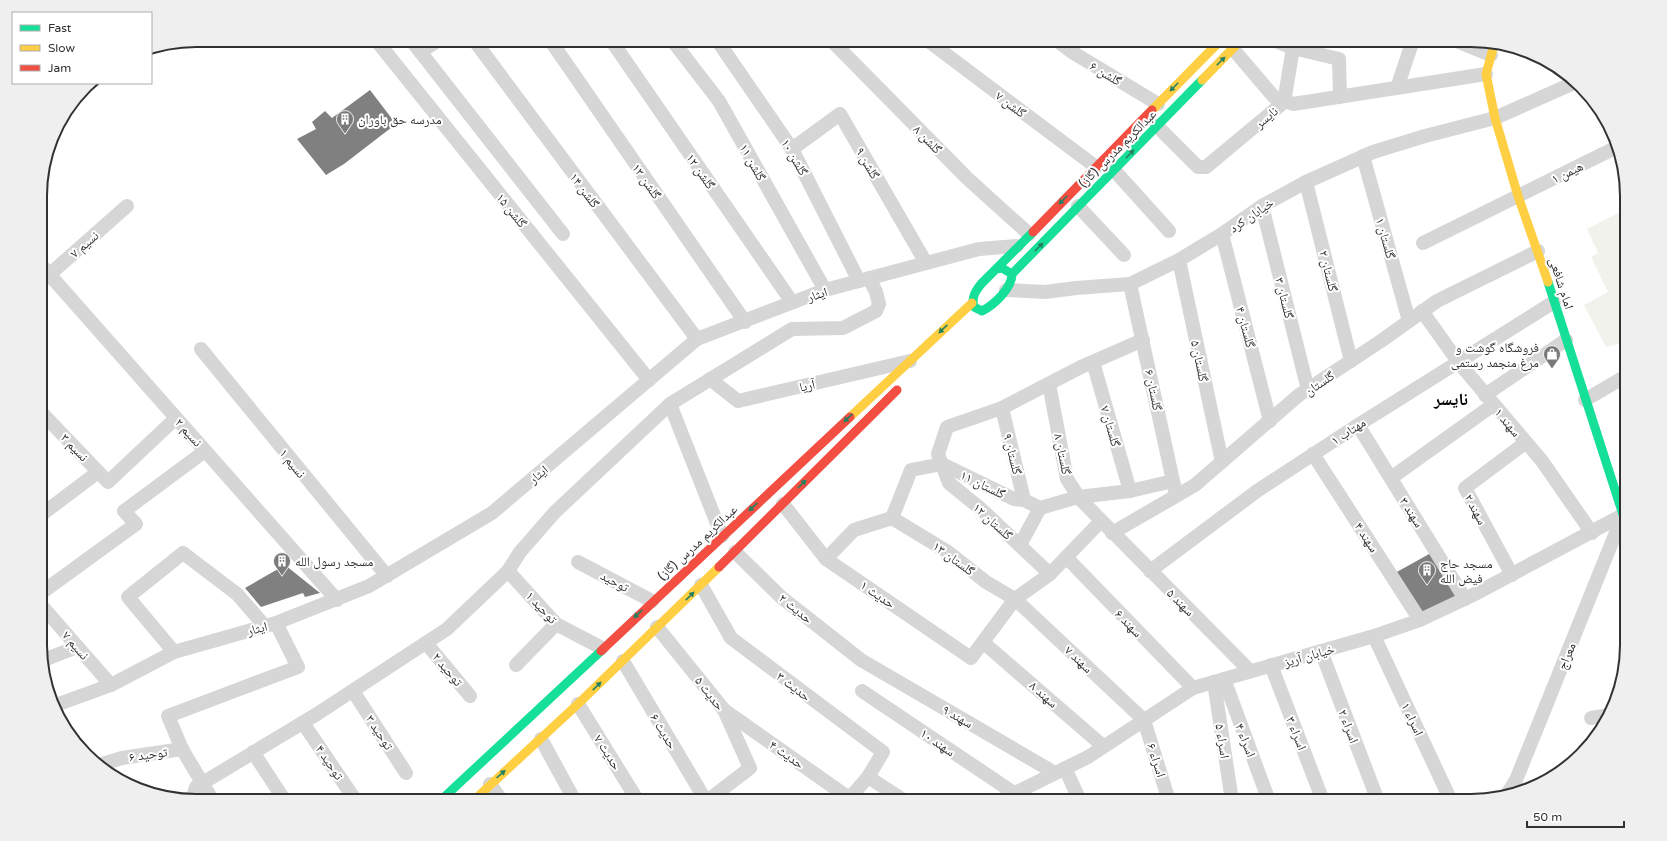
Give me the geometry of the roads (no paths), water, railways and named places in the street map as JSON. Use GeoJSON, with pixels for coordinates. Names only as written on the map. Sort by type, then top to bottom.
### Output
{"type":"FeatureCollection","features":[{"type":"Feature","properties":{"kind":"street","name":"گلشن ۱۵"},"geometry":{"type":"LineString","coordinates":[[382,47],[649,380]]}},
{"type":"Feature","properties":{"kind":"street"},"geometry":{"type":"LineString","coordinates":[[416,47],[563,234]]}},
{"type":"Feature","properties":{"kind":"street"},"geometry":{"type":"LineString","coordinates":[[420,52],[428,47]]}},
{"type":"Feature","properties":{"kind":"street","name":"گلشن ۱۴"},"geometry":{"type":"LineString","coordinates":[[479,47],[697,339]]}},
{"type":"Feature","properties":{"kind":"street","name":"گلشن ۱۳"},"geometry":{"type":"LineString","coordinates":[[555,47],[745,322]]}},
{"type":"Feature","properties":{"kind":"street","name":"گلشن ۱۲"},"geometry":{"type":"LineString","coordinates":[[616,47],[792,302]]}},
{"type":"Feature","properties":{"kind":"street","name":"گلشن ۱۱"},"geometry":{"type":"LineString","coordinates":[[677,47],[719,101],[825,290]]}},
{"type":"Feature","properties":{"kind":"street","name":"گلشن ۱۰"},"geometry":{"type":"LineString","coordinates":[[202,783],[303,723],[447,629],[508,571],[520,552],[555,512],[670,404],[792,329],[843,328],[876,311],[879,304],[876,292],[864,280],[792,149],[722,47]]}},
{"type":"Feature","properties":{"kind":"street","name":"گلشن ۸"},"geometry":{"type":"LineString","coordinates":[[839,47],[967,178],[1029,234]]}},
{"type":"Feature","properties":{"kind":"street","name":"گلشن ۷"},"geometry":{"type":"LineString","coordinates":[[936,47],[1096,167]]}},
{"type":"Feature","properties":{"kind":"street","name":"گلشن ۶"},"geometry":{"type":"LineString","coordinates":[[1065,47],[1158,104]]}},
{"type":"Feature","properties":{"kind":"street","name":"عبدالکریم مدرس (گاز)"},"geometry":{"type":"LineString","coordinates":[[447,794],[972,303],[977,289],[1017,246],[1158,104],[1224,47]]}},
{"type":"Feature","properties":{"kind":"street","name":"عبدالکریم مدرس (گاز)"},"geometry":{"type":"LineString","coordinates":[[1012,274],[1157,126],[1226,47]]}},
{"type":"Feature","properties":{"kind":"street"},"geometry":{"type":"LineString","coordinates":[[1234,47],[1274,97],[1284,102],[1293,104],[1486,74]]}},
{"type":"Feature","properties":{"kind":"street"},"geometry":{"type":"LineString","coordinates":[[1397,88],[1411,47]]}},
{"type":"Feature","properties":{"kind":"street"},"geometry":{"type":"LineString","coordinates":[[1481,47],[1492,50]]}},
{"type":"Feature","properties":{"kind":"street"},"geometry":{"type":"LineString","coordinates":[[1293,48],[1339,59],[1340,97]]}},
{"type":"Feature","properties":{"kind":"street","name":"نایسر"},"geometry":{"type":"LineString","coordinates":[[1157,126],[1198,167],[1206,167],[1284,102],[1293,48]]}},
{"type":"Feature","properties":{"kind":"street","name":"امام شافعی"},"geometry":{"type":"LineString","coordinates":[[1492,50],[1486,74],[1495,118],[1518,196],[1538,251],[1585,400],[1620,502]]}},
{"type":"Feature","properties":{"kind":"street","name":"خیابان کرد"},"geometry":{"type":"LineString","coordinates":[[1006,290],[1045,292],[1130,284],[1179,260],[1222,234],[1262,206],[1306,182],[1363,156],[1425,136],[1495,118],[1570,85]]}},
{"type":"Feature","properties":{"kind":"street","name":"گلشن ۹"},"geometry":{"type":"LineString","coordinates":[[792,149],[840,114],[926,263]]}},
{"type":"Feature","properties":{"kind":"street","name":"هیمن ۱"},"geometry":{"type":"LineString","coordinates":[[1423,243],[1612,149]]}},
{"type":"Feature","properties":{"kind":"street","name":"گلستان ۱"},"geometry":{"type":"LineString","coordinates":[[1363,156],[1409,320]]}},
{"type":"Feature","properties":{"kind":"street"},"geometry":{"type":"LineString","coordinates":[[1114,170],[1169,231]]}},
{"type":"Feature","properties":{"kind":"street","name":"گلستان ۲"},"geometry":{"type":"LineString","coordinates":[[1306,182],[1351,361]]}},
{"type":"Feature","properties":{"kind":"street","name":"نسیم ۷"},"geometry":{"type":"LineString","coordinates":[[47,271],[127,206]]}},
{"type":"Feature","properties":{"kind":"street"},"geometry":{"type":"LineString","coordinates":[[1078,206],[1124,255]]}},
{"type":"Feature","properties":{"kind":"street","name":"گلستان ۳"},"geometry":{"type":"LineString","coordinates":[[1262,206],[1308,390]]}},
{"type":"Feature","properties":{"kind":"street","name":"گلستان ۴"},"geometry":{"type":"LineString","coordinates":[[1222,234],[1270,421]]}},
{"type":"Feature","properties":{"kind":"street","name":"ایثار"},"geometry":{"type":"LineString","coordinates":[[59,704],[111,685],[174,652],[270,624],[337,600],[369,586],[387,576],[492,513],[697,339],[745,322],[825,290],[979,248],[1017,246]]}},
{"type":"Feature","properties":{"kind":"street","name":"گلستان"},"geometry":{"type":"LineString","coordinates":[[1112,533],[1195,485],[1308,390],[1437,300],[1538,251]]}},
{"type":"Feature","properties":{"kind":"street","name":"گلستان ۵"},"geometry":{"type":"LineString","coordinates":[[1179,260],[1222,462]]}},
{"type":"Feature","properties":{"kind":"street"},"geometry":{"type":"LineString","coordinates":[[972,320],[982,311],[993,305],[1006,290],[1012,280],[1012,274],[1002,268],[996,269]]}},
{"type":"Feature","properties":{"kind":"street","name":"نسیم ۲"},"geometry":{"type":"LineString","coordinates":[[47,278],[176,418],[337,600]]}},
{"type":"Feature","properties":{"kind":"street","name":"گلستان ۶"},"geometry":{"type":"LineString","coordinates":[[1130,284],[1176,496]]}},
{"type":"Feature","properties":{"kind":"street","name":"مهتاب ۱"},"geometry":{"type":"LineString","coordinates":[[1150,571],[1257,491],[1358,425],[1554,302]]}},
{"type":"Feature","properties":{"kind":"street"},"geometry":{"type":"LineString","coordinates":[[972,303],[974,307],[982,311]]}},
{"type":"Feature","properties":{"kind":"street","name":"سهند ۱"},"geometry":{"type":"LineString","coordinates":[[1422,311],[1459,363],[1542,461],[1592,533]]}},
{"type":"Feature","properties":{"kind":"street"},"geometry":{"type":"LineString","coordinates":[[1002,408],[1093,362],[1143,340]]}},
{"type":"Feature","properties":{"kind":"street"},"geometry":{"type":"LineString","coordinates":[[1391,478],[1566,340]]}},
{"type":"Feature","properties":{"kind":"street","name":"نسیم ۱"},"geometry":{"type":"LineString","coordinates":[[201,349],[387,576]]}},
{"type":"Feature","properties":{"kind":"street","name":"آریا"},"geometry":{"type":"LineString","coordinates":[[710,379],[738,401],[910,360]]}},
{"type":"Feature","properties":{"kind":"street","name":"گلستان ۷"},"geometry":{"type":"LineString","coordinates":[[1093,362],[1130,491]]}},
{"type":"Feature","properties":{"kind":"street"},"geometry":{"type":"LineString","coordinates":[[1585,400],[1620,380]]}},
{"type":"Feature","properties":{"kind":"street","name":"گلستان ۸"},"geometry":{"type":"LineString","coordinates":[[1049,384],[1067,479],[1078,497],[1112,533]]}},
{"type":"Feature","properties":{"kind":"street"},"geometry":{"type":"LineString","coordinates":[[480,794],[541,739],[623,661],[735,552],[902,385]]}},
{"type":"Feature","properties":{"kind":"street"},"geometry":{"type":"LineString","coordinates":[[670,404],[722,536],[735,552]]}},
{"type":"Feature","properties":{"kind":"street","name":"گلستان ۱۲"},"geometry":{"type":"LineString","coordinates":[[1002,408],[947,427],[938,454],[949,483],[981,509],[1050,574]]}},
{"type":"Feature","properties":{"kind":"street","name":"گلستان ۹"},"geometry":{"type":"LineString","coordinates":[[1002,408],[1024,500]]}},
{"type":"Feature","properties":{"kind":"street","name":"نسیم ۳"},"geometry":{"type":"LineString","coordinates":[[47,418],[108,482],[176,418]]}},
{"type":"Feature","properties":{"kind":"street","name":"سهند ۳"},"geometry":{"type":"LineString","coordinates":[[1358,425],[1465,599]]}},
{"type":"Feature","properties":{"kind":"street","name":"سهند ۲"},"geometry":{"type":"LineString","coordinates":[[1512,575],[1465,488],[1526,443]]}},
{"type":"Feature","properties":{"kind":"street"},"geometry":{"type":"LineString","coordinates":[[47,589],[136,524],[124,511],[205,451]]}},
{"type":"Feature","properties":{"kind":"street","name":"سهند ۴"},"geometry":{"type":"LineString","coordinates":[[1314,454],[1420,620]]}},
{"type":"Feature","properties":{"kind":"street"},"geometry":{"type":"LineString","coordinates":[[826,559],[854,530],[892,518],[911,470],[942,464]]}},
{"type":"Feature","properties":{"kind":"street","name":"گلستان ۱۱"},"geometry":{"type":"LineString","coordinates":[[942,464],[1014,499],[1024,500],[1040,508]]}},
{"type":"Feature","properties":{"kind":"street"},"geometry":{"type":"LineString","coordinates":[[47,510],[98,472]]}},
{"type":"Feature","properties":{"kind":"street"},"geometry":{"type":"LineString","coordinates":[[1020,545],[1040,508],[1078,497],[1130,491],[1173,481]]}},
{"type":"Feature","properties":{"kind":"street","name":"حدیث ۱"},"geometry":{"type":"LineString","coordinates":[[783,504],[826,559],[971,658],[984,643]]}},
{"type":"Feature","properties":{"kind":"street","name":"گلستان ۱۳"},"geometry":{"type":"LineString","coordinates":[[892,518],[948,552],[986,582],[1015,599]]}},
{"type":"Feature","properties":{"kind":"street"},"geometry":{"type":"LineString","coordinates":[[984,643],[1015,599],[1050,574],[1100,521]]}},
{"type":"Feature","properties":{"kind":"street","name":"خیابان آریز"},"geometry":{"type":"LineString","coordinates":[[1014,793],[1104,746],[1193,688],[1374,636],[1420,620],[1465,599],[1592,533],[1620,521]]}},
{"type":"Feature","properties":{"kind":"street","name":"سهند ۵"},"geometry":{"type":"LineString","coordinates":[[1112,533],[1250,671]]}},
{"type":"Feature","properties":{"kind":"street","name":"معراج"},"geometry":{"type":"LineString","coordinates":[[1511,788],[1516,780],[1620,533]]}},
{"type":"Feature","properties":{"kind":"street","name":"حدیث ۲"},"geometry":{"type":"LineString","coordinates":[[735,552],[781,597],[861,660]]}},
{"type":"Feature","properties":{"kind":"street"},"geometry":{"type":"LineString","coordinates":[[174,652],[128,596],[183,553],[237,594],[270,624],[298,667],[168,716],[182,749]]}},
{"type":"Feature","properties":{"kind":"street","name":"سهند ۶"},"geometry":{"type":"LineString","coordinates":[[1066,557],[1193,688]]}},
{"type":"Feature","properties":{"kind":"street","name":"توحید"},"geometry":{"type":"LineString","coordinates":[[578,562],[652,601]]}},
{"type":"Feature","properties":{"kind":"street","name":"توحید ۱"},"geometry":{"type":"LineString","coordinates":[[508,571],[556,624],[602,648]]}},
{"type":"Feature","properties":{"kind":"street","name":"حدیث ۳"},"geometry":{"type":"LineString","coordinates":[[701,585],[731,638],[883,752],[868,778]]}},
{"type":"Feature","properties":{"kind":"street","name":"سهند ۷"},"geometry":{"type":"LineString","coordinates":[[1015,599],[1144,720]]}},
{"type":"Feature","properties":{"kind":"street","name":"نسیم ۷"},"geometry":{"type":"LineString","coordinates":[[47,612],[111,685]]}},
{"type":"Feature","properties":{"kind":"street"},"geometry":{"type":"LineString","coordinates":[[516,665],[556,624]]}},
{"type":"Feature","properties":{"kind":"street","name":"حدیث ۵"},"geometry":{"type":"LineString","coordinates":[[657,627],[724,710],[750,768],[715,794]]}},
{"type":"Feature","properties":{"kind":"street","name":"اسراء ۱"},"geometry":{"type":"LineString","coordinates":[[1374,636],[1448,794]]}},
{"type":"Feature","properties":{"kind":"street","name":"توحید ۲"},"geometry":{"type":"LineString","coordinates":[[426,643],[470,696]]}},
{"type":"Feature","properties":{"kind":"street","name":"سهند ۸"},"geometry":{"type":"LineString","coordinates":[[984,643],[1104,746]]}},
{"type":"Feature","properties":{"kind":"street"},"geometry":{"type":"LineString","coordinates":[[47,658],[77,646]]}},
{"type":"Feature","properties":{"kind":"street","name":"اسراء ۲"},"geometry":{"type":"LineString","coordinates":[[1321,651],[1375,794]]}},
{"type":"Feature","properties":{"kind":"street","name":"سهند ۹"},"geometry":{"type":"LineString","coordinates":[[861,660],[1060,770]]}},
{"type":"Feature","properties":{"kind":"street","name":"حدیث ۶"},"geometry":{"type":"LineString","coordinates":[[623,661],[702,794]]}},
{"type":"Feature","properties":{"kind":"street","name":"اسراء ۳"},"geometry":{"type":"LineString","coordinates":[[1271,665],[1320,794]]}},
{"type":"Feature","properties":{"kind":"street","name":"اسراء ۵"},"geometry":{"type":"LineString","coordinates":[[1219,681],[1231,794]]}},
{"type":"Feature","properties":{"kind":"street","name":"اسراء ۴"},"geometry":{"type":"LineString","coordinates":[[1219,681],[1266,794]]}},
{"type":"Feature","properties":{"kind":"street","name":"توحید ۳"},"geometry":{"type":"LineString","coordinates":[[353,691],[406,773]]}},
{"type":"Feature","properties":{"kind":"street","name":"سهند ۱۰"},"geometry":{"type":"LineString","coordinates":[[862,691],[1014,793]]}},
{"type":"Feature","properties":{"kind":"street","name":"حدیث ۷"},"geometry":{"type":"LineString","coordinates":[[578,704],[634,794]]}},
{"type":"Feature","properties":{"kind":"street","name":"حدیث ۴"},"geometry":{"type":"LineString","coordinates":[[724,710],[840,794]]}},
{"type":"Feature","properties":{"kind":"street"},"geometry":{"type":"LineString","coordinates":[[1591,718],[1602,716]]}},
{"type":"Feature","properties":{"kind":"street","name":"اسراء ۶"},"geometry":{"type":"LineString","coordinates":[[1144,720],[1167,794]]}},
{"type":"Feature","properties":{"kind":"street","name":"توحید ۴"},"geometry":{"type":"LineString","coordinates":[[303,723],[351,794]]}},
{"type":"Feature","properties":{"kind":"street"},"geometry":{"type":"LineString","coordinates":[[541,739],[572,794]]}},
{"type":"Feature","properties":{"kind":"street","name":"توحید ۶"},"geometry":{"type":"LineString","coordinates":[[105,763],[122,758],[182,749],[209,794]]}},
{"type":"Feature","properties":{"kind":"street"},"geometry":{"type":"LineString","coordinates":[[253,752],[280,794]]}},
{"type":"Feature","properties":{"kind":"street"},"geometry":{"type":"LineString","coordinates":[[1060,770],[1075,794]]}},
{"type":"Feature","properties":{"kind":"street"},"geometry":{"type":"LineString","coordinates":[[853,794],[868,778],[894,794]]}},
{"type":"Feature","properties":{"kind":"street"},"geometry":{"type":"LineString","coordinates":[[194,794],[196,787],[202,783]]}},
{"type":"Feature","properties":{"kind":"street"},"geometry":{"type":"LineString","coordinates":[[490,784],[497,794]]}},
{"type":"Feature","properties":{"kind":"place","name":"مدرسه حق باوران"},"geometry":{"type":"Point","coordinates":[345,134]}},
{"type":"Feature","properties":{"kind":"place","name":"فروشگاه گوشت و مرغ منجمد رستمی"},"geometry":{"type":"Point","coordinates":[1552,369]}},
{"type":"Feature","properties":{"kind":"place","name":"مسجد رسول الله"},"geometry":{"type":"Point","coordinates":[282,576]}},
{"type":"Feature","properties":{"kind":"place","name":"مسجد حاج فیض الله"},"geometry":{"type":"Point","coordinates":[1427,585]}},
{"type":"Feature","properties":{"kind":"district","name":"نایسر"},"geometry":{"type":"Point","coordinates":[1451,399]}}]}
